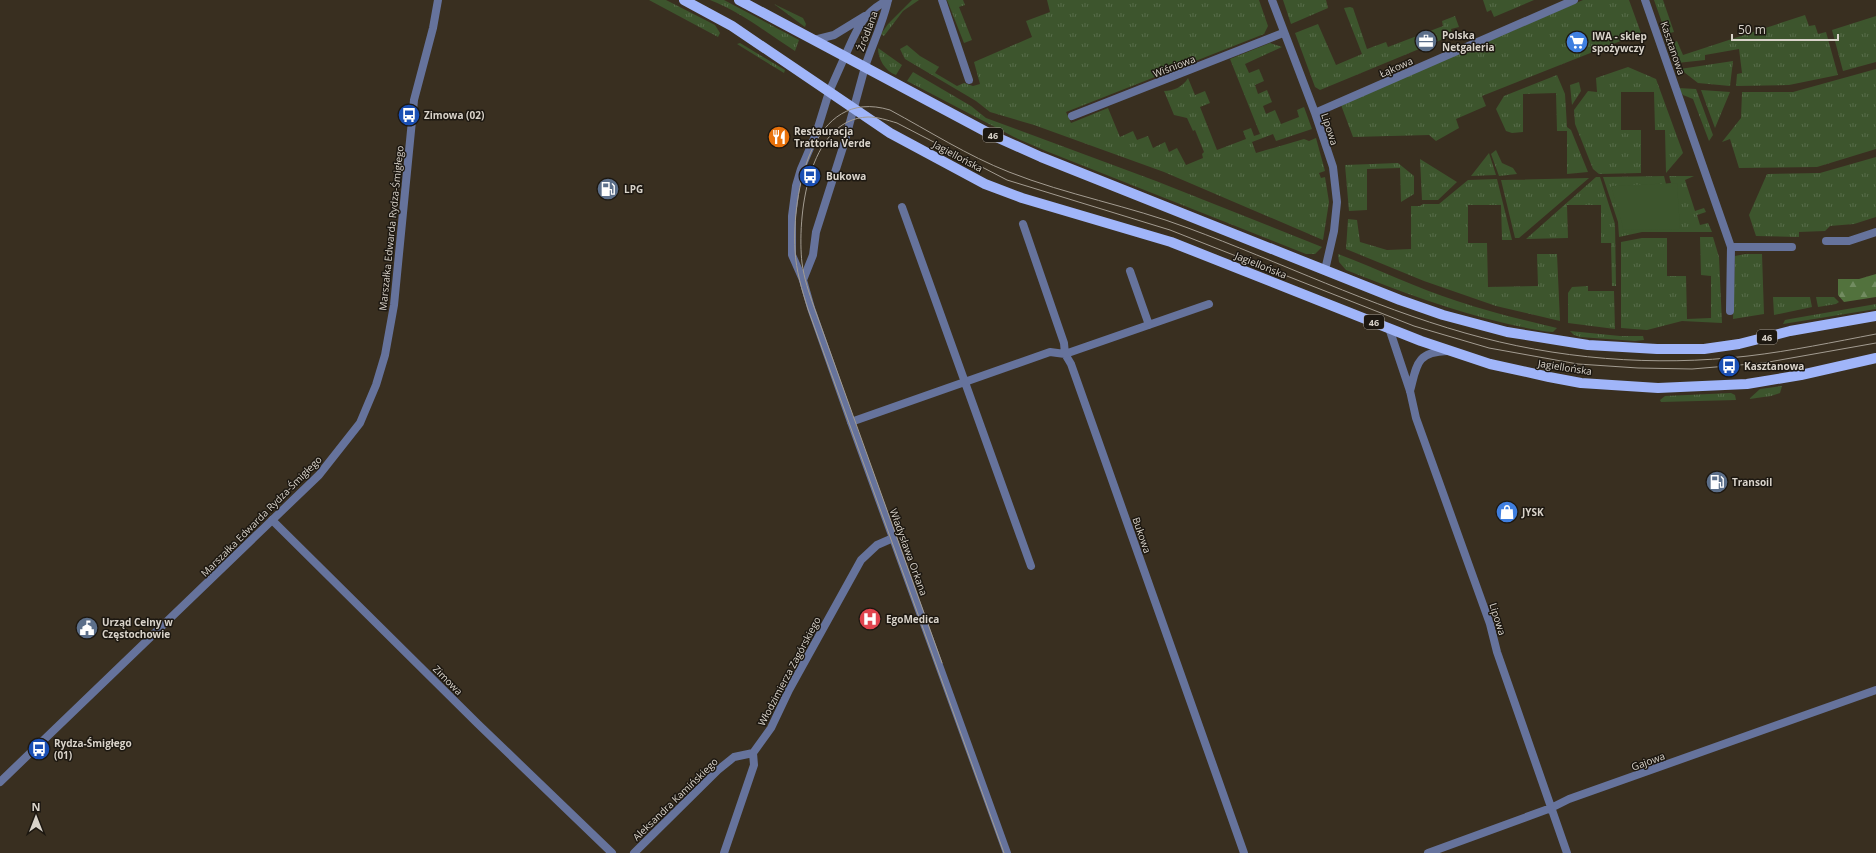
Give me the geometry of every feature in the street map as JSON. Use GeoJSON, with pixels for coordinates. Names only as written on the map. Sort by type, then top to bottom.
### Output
{"type":"FeatureCollection","features":[{"type":"Feature","properties":{"kind":"main road","name":"Jagiellońska"},"geometry":{"type":"LineString","coordinates":[[684,0],[732,26],[890,133],[985,184],[1022,198],[1170,242],[1448,351],[1490,364],[1581,383],[1650,388],[1747,384],[1801,376],[1876,358]]}},
{"type":"Feature","properties":{"kind":"main road","name":"Jagiellońska"},"geometry":{"type":"LineString","coordinates":[[740,0],[994,136],[1041,157],[1400,300],[1463,321],[1507,332],[1588,346],[1650,349],[1704,349],[1739,344],[1790,331],[1876,316]]}},
{"type":"Feature","properties":{"kind":"street","name":"Marszałka Edwarda Rydza-Śmigłego"},"geometry":{"type":"LineString","coordinates":[[0,782],[319,475],[360,424],[376,385],[385,355],[394,305],[414,100],[433,28],[438,0]]}},
{"type":"Feature","properties":{"kind":"street","name":"Marszałka Edwarda Rydza-Śmigłego"},"geometry":{"type":"LineString","coordinates":[[433,28],[444,0]]}},
{"type":"Feature","properties":{"kind":"street","name":"Źródlana"},"geometry":{"type":"LineString","coordinates":[[814,40],[834,35],[865,16],[876,6],[888,0]]}},
{"type":"Feature","properties":{"kind":"street","name":"Źródlana"},"geometry":{"type":"LineString","coordinates":[[865,67],[874,39],[884,18],[888,0]]}},
{"type":"Feature","properties":{"kind":"street"},"geometry":{"type":"LineString","coordinates":[[942,0],[969,80]]}},
{"type":"Feature","properties":{"kind":"street","name":"Lipowa"},"geometry":{"type":"LineString","coordinates":[[1272,0],[1283,34],[1315,113],[1332,167],[1337,202],[1334,231],[1325,270]]}},
{"type":"Feature","properties":{"kind":"street","name":"Łąkowa"},"geometry":{"type":"LineString","coordinates":[[1315,113],[1574,0]]}},
{"type":"Feature","properties":{"kind":"street","name":"Kasztanowa"},"geometry":{"type":"LineString","coordinates":[[1645,0],[1731,247],[1730,311]]}},
{"type":"Feature","properties":{"kind":"street","name":"Źródlana"},"geometry":{"type":"LineString","coordinates":[[829,92],[865,16]]}},
{"type":"Feature","properties":{"kind":"street","name":"Wiśniowa"},"geometry":{"type":"LineString","coordinates":[[1072,116],[1283,34]]}},
{"type":"Feature","properties":{"kind":"street"},"geometry":{"type":"LineString","coordinates":[[803,280],[813,255],[816,232],[843,149],[865,67]]}},
{"type":"Feature","properties":{"kind":"street","name":"Władysława Orkana"},"geometry":{"type":"LineString","coordinates":[[829,92],[816,134],[801,169],[793,202],[791,235],[792,255],[803,280],[811,308],[851,422],[1007,853]]}},
{"type":"Feature","properties":{"kind":"street"},"geometry":{"type":"LineString","coordinates":[[902,207],[1031,566]]}},
{"type":"Feature","properties":{"kind":"street","name":"Bukowa"},"geometry":{"type":"LineString","coordinates":[[1023,224],[1064,343],[1065,354],[1074,371],[1244,853]]}},
{"type":"Feature","properties":{"kind":"street"},"geometry":{"type":"LineString","coordinates":[[1826,242],[1849,240],[1876,232]]}},
{"type":"Feature","properties":{"kind":"street"},"geometry":{"type":"LineString","coordinates":[[1731,247],[1792,247]]}},
{"type":"Feature","properties":{"kind":"street"},"geometry":{"type":"LineString","coordinates":[[1130,271],[1149,325]]}},
{"type":"Feature","properties":{"kind":"street"},"geometry":{"type":"LineString","coordinates":[[851,422],[1050,352],[1065,354],[1210,304]]}},
{"type":"Feature","properties":{"kind":"street","name":"Lipowa"},"geometry":{"type":"LineString","coordinates":[[1389,328],[1410,391],[1416,418],[1490,624],[1497,652],[1567,853]]}},
{"type":"Feature","properties":{"kind":"street","name":"Lipowa"},"geometry":{"type":"LineString","coordinates":[[1410,391],[1417,362],[1420,358],[1432,352],[1448,351]]}},
{"type":"Feature","properties":{"kind":"street","name":"Zimowa"},"geometry":{"type":"LineString","coordinates":[[272,520],[612,853]]}},
{"type":"Feature","properties":{"kind":"street","name":"Włodzimierza Zagórskiego"},"geometry":{"type":"LineString","coordinates":[[753,753],[771,728],[789,690],[861,560],[878,545],[893,538]]}},
{"type":"Feature","properties":{"kind":"street","name":"Gajowa"},"geometry":{"type":"LineString","coordinates":[[1428,853],[1551,808],[1569,799],[1876,690]]}},
{"type":"Feature","properties":{"kind":"street"},"geometry":{"type":"LineString","coordinates":[[724,853],[754,765],[753,753]]}},
{"type":"Feature","properties":{"kind":"street","name":"Aleksandra Kamińskiego"},"geometry":{"type":"LineString","coordinates":[[634,853],[718,770],[734,757],[753,753]]}},
{"type":"Feature","properties":{"kind":"green space"},"geometry":{"type":"Polygon","coordinates":[[[649,0],[666,0],[715,25],[720,33],[718,37],[649,0]]]}},
{"type":"Feature","properties":{"kind":"green space"},"geometry":{"type":"Polygon","coordinates":[[[710,0],[724,0],[799,40],[795,51],[732,10],[710,0]]]}},
{"type":"Feature","properties":{"kind":"green space"},"geometry":{"type":"Polygon","coordinates":[[[912,0],[919,0],[903,11],[884,36],[881,34],[888,24],[912,0]]]}},
{"type":"Feature","properties":{"kind":"green space"},"geometry":{"type":"Polygon","coordinates":[[[947,0],[963,0],[965,5],[959,7],[972,40],[964,43],[947,0]]]}},
{"type":"Feature","properties":{"kind":"green space"},"geometry":{"type":"Polygon","coordinates":[[[1047,0],[1259,0],[1268,26],[1264,34],[1066,112],[1071,123],[1108,108],[1120,137],[1133,131],[1137,140],[1148,136],[1153,148],[1165,142],[1169,152],[1177,148],[1186,165],[1203,158],[1202,154],[1204,152],[1195,130],[1193,131],[1187,118],[1174,115],[1164,91],[1178,88],[1188,78],[1195,95],[1205,91],[1210,103],[1200,107],[1217,150],[1246,139],[1243,131],[1251,128],[1254,136],[1260,134],[1230,59],[1270,43],[1282,47],[1245,64],[1249,73],[1259,69],[1264,81],[1255,85],[1258,94],[1267,90],[1272,102],[1263,106],[1266,114],[1275,110],[1281,124],[1299,117],[1297,110],[1304,107],[1312,129],[1276,141],[1273,134],[1252,142],[1256,153],[1304,139],[1309,141],[1316,138],[1325,171],[1319,173],[1321,178],[1325,177],[1329,202],[1323,240],[1164,172],[1034,125],[990,112],[976,101],[905,59],[900,49],[907,45],[920,56],[939,67],[935,73],[957,86],[964,83],[973,86],[980,84],[974,62],[1032,37],[1026,21],[1050,12],[1047,0]]]}},
{"type":"Feature","properties":{"kind":"green space"},"geometry":{"type":"Polygon","coordinates":[[[1283,0],[1326,0],[1328,8],[1291,24],[1283,0]]]}},
{"type":"Feature","properties":{"kind":"green space"},"geometry":{"type":"Polygon","coordinates":[[[1483,0],[1534,0],[1494,17],[1491,10],[1487,12],[1483,0]]]}},
{"type":"Feature","properties":{"kind":"green space"},"geometry":{"type":"Polygon","coordinates":[[[1583,0],[1629,0],[1641,33],[1482,96],[1486,106],[1456,119],[1459,128],[1436,141],[1429,135],[1353,137],[1341,105],[1583,0]]]}},
{"type":"Feature","properties":{"kind":"green space"},"geometry":{"type":"Polygon","coordinates":[[[1654,0],[1663,0],[1674,32],[1666,34],[1654,0]]]}},
{"type":"Feature","properties":{"kind":"green space"},"geometry":{"type":"Polygon","coordinates":[[[774,4],[803,18],[806,24],[805,27],[774,4]]]}},
{"type":"Feature","properties":{"kind":"green space"},"geometry":{"type":"Polygon","coordinates":[[[1344,8],[1353,8],[1367,49],[1386,42],[1388,47],[1443,26],[1442,21],[1455,16],[1459,27],[1451,29],[1453,35],[1320,90],[1315,87],[1295,33],[1318,24],[1336,65],[1362,54],[1344,8]]]}},
{"type":"Feature","properties":{"kind":"green space"},"geometry":{"type":"Polygon","coordinates":[[[1805,15],[1809,26],[1815,25],[1818,34],[1826,32],[1838,75],[1789,85],[1736,86],[1737,74],[1742,73],[1739,49],[1705,55],[1705,60],[1677,63],[1670,44],[1677,41],[1683,55],[1805,15]]]}},
{"type":"Feature","properties":{"kind":"green space"},"geometry":{"type":"Polygon","coordinates":[[[1876,16],[1876,62],[1843,71],[1832,30],[1876,16]]]}},
{"type":"Feature","properties":{"kind":"green space"},"geometry":{"type":"Polygon","coordinates":[[[740,43],[785,70],[784,73],[737,44],[740,43]]]}},
{"type":"Feature","properties":{"kind":"green space"},"geometry":{"type":"Polygon","coordinates":[[[878,48],[902,65],[896,75],[885,68],[879,56],[878,48]]]}},
{"type":"Feature","properties":{"kind":"green space"},"geometry":{"type":"Polygon","coordinates":[[[1733,61],[1730,86],[1698,83],[1680,69],[1733,61]]]}},
{"type":"Feature","properties":{"kind":"green space"},"geometry":{"type":"Polygon","coordinates":[[[1628,67],[1656,79],[1683,153],[1666,173],[1665,130],[1655,130],[1654,92],[1621,92],[1621,130],[1641,130],[1641,173],[1599,174],[1593,169],[1575,124],[1574,110],[1588,91],[1597,92],[1596,78],[1628,67]]]}},
{"type":"Feature","properties":{"kind":"green space"},"geometry":{"type":"Polygon","coordinates":[[[1876,69],[1876,149],[1817,167],[1739,168],[1730,139],[1722,142],[1741,118],[1742,92],[1793,92],[1876,69]]]}},
{"type":"Feature","properties":{"kind":"green space"},"geometry":{"type":"Polygon","coordinates":[[[913,72],[971,106],[986,118],[1156,181],[1322,247],[1315,254],[1306,254],[1046,151],[1014,137],[907,81],[913,72]]]}},
{"type":"Feature","properties":{"kind":"green space"},"geometry":{"type":"Polygon","coordinates":[[[1557,75],[1565,94],[1567,127],[1571,130],[1588,172],[1567,174],[1567,131],[1557,131],[1556,93],[1523,94],[1523,132],[1512,133],[1506,131],[1496,109],[1504,96],[1557,75]]]}},
{"type":"Feature","properties":{"kind":"green space"},"geometry":{"type":"Polygon","coordinates":[[[1579,82],[1581,91],[1572,105],[1570,85],[1579,82]]]}},
{"type":"Feature","properties":{"kind":"green space"},"geometry":{"type":"Polygon","coordinates":[[[1678,88],[1696,89],[1713,135],[1709,141],[1693,99],[1683,95],[1678,88]]]}},
{"type":"Feature","properties":{"kind":"green space"},"geometry":{"type":"Polygon","coordinates":[[[1701,90],[1730,92],[1715,128],[1701,90]]]}},
{"type":"Feature","properties":{"kind":"green space"},"geometry":{"type":"Polygon","coordinates":[[[1496,150],[1502,163],[1513,168],[1517,174],[1499,176],[1491,154],[1496,150]]]}},
{"type":"Feature","properties":{"kind":"green space"},"geometry":{"type":"Polygon","coordinates":[[[1489,153],[1496,175],[1471,176],[1489,153]]]}},
{"type":"Feature","properties":{"kind":"green space"},"geometry":{"type":"Polygon","coordinates":[[[1876,157],[1876,217],[1854,224],[1830,226],[1825,231],[1799,232],[1799,237],[1756,236],[1749,215],[1767,174],[1820,173],[1876,157]]]}},
{"type":"Feature","properties":{"kind":"green space"},"geometry":{"type":"Polygon","coordinates":[[[1420,159],[1457,182],[1438,200],[1422,200],[1420,159]]]}},
{"type":"Feature","properties":{"kind":"green space"},"geometry":{"type":"Polygon","coordinates":[[[1398,163],[1414,176],[1414,194],[1401,202],[1400,168],[1367,169],[1367,210],[1349,211],[1345,165],[1398,163]]]}},
{"type":"Feature","properties":{"kind":"green space"},"geometry":{"type":"Polygon","coordinates":[[[1664,176],[1666,184],[1671,183],[1669,176],[1694,176],[1685,180],[1695,211],[1704,208],[1706,212],[1697,215],[1700,225],[1708,223],[1712,232],[1642,232],[1619,237],[1618,222],[1603,177],[1664,176]]]}},
{"type":"Feature","properties":{"kind":"green space"},"geometry":{"type":"Polygon","coordinates":[[[1596,177],[1600,177],[1615,224],[1616,286],[1612,286],[1611,243],[1601,243],[1601,205],[1567,205],[1568,238],[1526,239],[1596,177]]]}},
{"type":"Feature","properties":{"kind":"green space"},"geometry":{"type":"Polygon","coordinates":[[[1589,178],[1519,238],[1515,238],[1501,180],[1589,178]]]}},
{"type":"Feature","properties":{"kind":"green space"},"geometry":{"type":"Polygon","coordinates":[[[1497,179],[1512,240],[1502,240],[1501,205],[1468,205],[1468,243],[1487,243],[1488,287],[1538,286],[1537,254],[1557,254],[1560,321],[1496,306],[1424,281],[1346,249],[1348,219],[1357,220],[1360,242],[1387,250],[1411,249],[1411,206],[1439,204],[1468,180],[1497,179]]]}},
{"type":"Feature","properties":{"kind":"green space"},"geometry":{"type":"Polygon","coordinates":[[[1677,183],[1680,229],[1623,230],[1611,186],[1677,183]]]}},
{"type":"Feature","properties":{"kind":"green space"},"geometry":{"type":"Polygon","coordinates":[[[1700,237],[1713,237],[1719,257],[1722,323],[1682,321],[1647,330],[1621,328],[1621,242],[1642,238],[1667,238],[1667,276],[1686,276],[1687,319],[1711,318],[1711,276],[1701,275],[1700,237]]]}},
{"type":"Feature","properties":{"kind":"green space"},"geometry":{"type":"Polygon","coordinates":[[[1338,254],[1442,296],[1519,319],[1557,328],[1553,332],[1536,330],[1487,319],[1426,300],[1346,270],[1339,262],[1338,254]]]}},
{"type":"Feature","properties":{"kind":"green space"},"geometry":{"type":"Polygon","coordinates":[[[1745,254],[1762,254],[1764,314],[1733,319],[1735,256],[1745,254]]]}},
{"type":"Feature","properties":{"kind":"green space"},"geometry":{"type":"Polygon","coordinates":[[[1876,274],[1876,297],[1844,302],[1838,295],[1838,279],[1859,279],[1876,274]]]}},
{"type":"Feature","properties":{"kind":"green space"},"geometry":{"type":"Polygon","coordinates":[[[1588,286],[1588,291],[1614,291],[1615,329],[1568,323],[1568,293],[1572,287],[1588,286]]]}},
{"type":"Feature","properties":{"kind":"green space"},"geometry":{"type":"Polygon","coordinates":[[[1773,297],[1810,297],[1812,307],[1774,315],[1773,297]]]}},
{"type":"Feature","properties":{"kind":"green space"},"geometry":{"type":"Polygon","coordinates":[[[1816,297],[1834,297],[1839,302],[1836,304],[1818,307],[1816,297]]]}},
{"type":"Feature","properties":{"kind":"green space"},"geometry":{"type":"Polygon","coordinates":[[[1876,304],[1876,309],[1783,324],[1785,320],[1876,304]]]}},
{"type":"Feature","properties":{"kind":"green space"},"geometry":{"type":"Polygon","coordinates":[[[1570,331],[1620,336],[1643,336],[1644,340],[1635,341],[1580,337],[1574,335],[1570,331]]]}},
{"type":"Feature","properties":{"kind":"green space"},"geometry":{"type":"Polygon","coordinates":[[[1782,386],[1780,393],[1771,396],[1749,399],[1760,389],[1782,386]]]}},
{"type":"Feature","properties":{"kind":"green space"},"geometry":{"type":"Polygon","coordinates":[[[1731,393],[1735,395],[1736,400],[1661,402],[1660,400],[1665,396],[1731,393]]]}},
{"type":"Feature","properties":{"kind":"tram line"},"geometry":{"type":"LineString","coordinates":[[1004,853],[808,309],[798,273],[795,250],[795,227],[797,201],[803,175],[812,150],[824,129],[841,114],[863,107],[890,110],[964,151],[1009,172],[1053,187],[1166,220],[1395,310],[1465,333],[1499,342],[1570,355],[1677,361],[1764,354],[1876,334]]}},
{"type":"Feature","properties":{"kind":"tram line"},"geometry":{"type":"LineString","coordinates":[[942,663],[812,302],[803,269],[801,244],[802,222],[810,174],[819,152],[831,134],[847,122],[868,117],[879,118],[897,123],[1007,180],[1170,230],[1414,326],[1489,348],[1578,364],[1638,368],[1692,369],[1763,363],[1876,343]]}},
{"type":"Feature","properties":{"kind":"place","name":"Polska Netgaleria"},"geometry":{"type":"Point","coordinates":[1426,41]}},
{"type":"Feature","properties":{"kind":"place","name":"IWA - sklep spożywczy"},"geometry":{"type":"Point","coordinates":[1577,42]}},
{"type":"Feature","properties":{"kind":"place","name":"Zimowa (02)"},"geometry":{"type":"Point","coordinates":[409,115]}},
{"type":"Feature","properties":{"kind":"place","name":"Restauracja Trattoria Verde"},"geometry":{"type":"Point","coordinates":[779,137]}},
{"type":"Feature","properties":{"kind":"place","name":"Bukowa"},"geometry":{"type":"Point","coordinates":[810,176]}},
{"type":"Feature","properties":{"kind":"place","name":"LPG"},"geometry":{"type":"Point","coordinates":[608,189]}},
{"type":"Feature","properties":{"kind":"place","name":"Kasztanowa"},"geometry":{"type":"Point","coordinates":[1729,366]}},
{"type":"Feature","properties":{"kind":"place","name":"Transoil"},"geometry":{"type":"Point","coordinates":[1717,482]}},
{"type":"Feature","properties":{"kind":"place","name":"JYSK"},"geometry":{"type":"Point","coordinates":[1507,512]}},
{"type":"Feature","properties":{"kind":"place","name":"EgoMedica"},"geometry":{"type":"Point","coordinates":[870,619]}},
{"type":"Feature","properties":{"kind":"place","name":"Urząd Celny w Częstochowie"},"geometry":{"type":"Point","coordinates":[87,628]}},
{"type":"Feature","properties":{"kind":"place","name":"Rydza-Śmigłego (01)"},"geometry":{"type":"Point","coordinates":[39,749]}}]}
